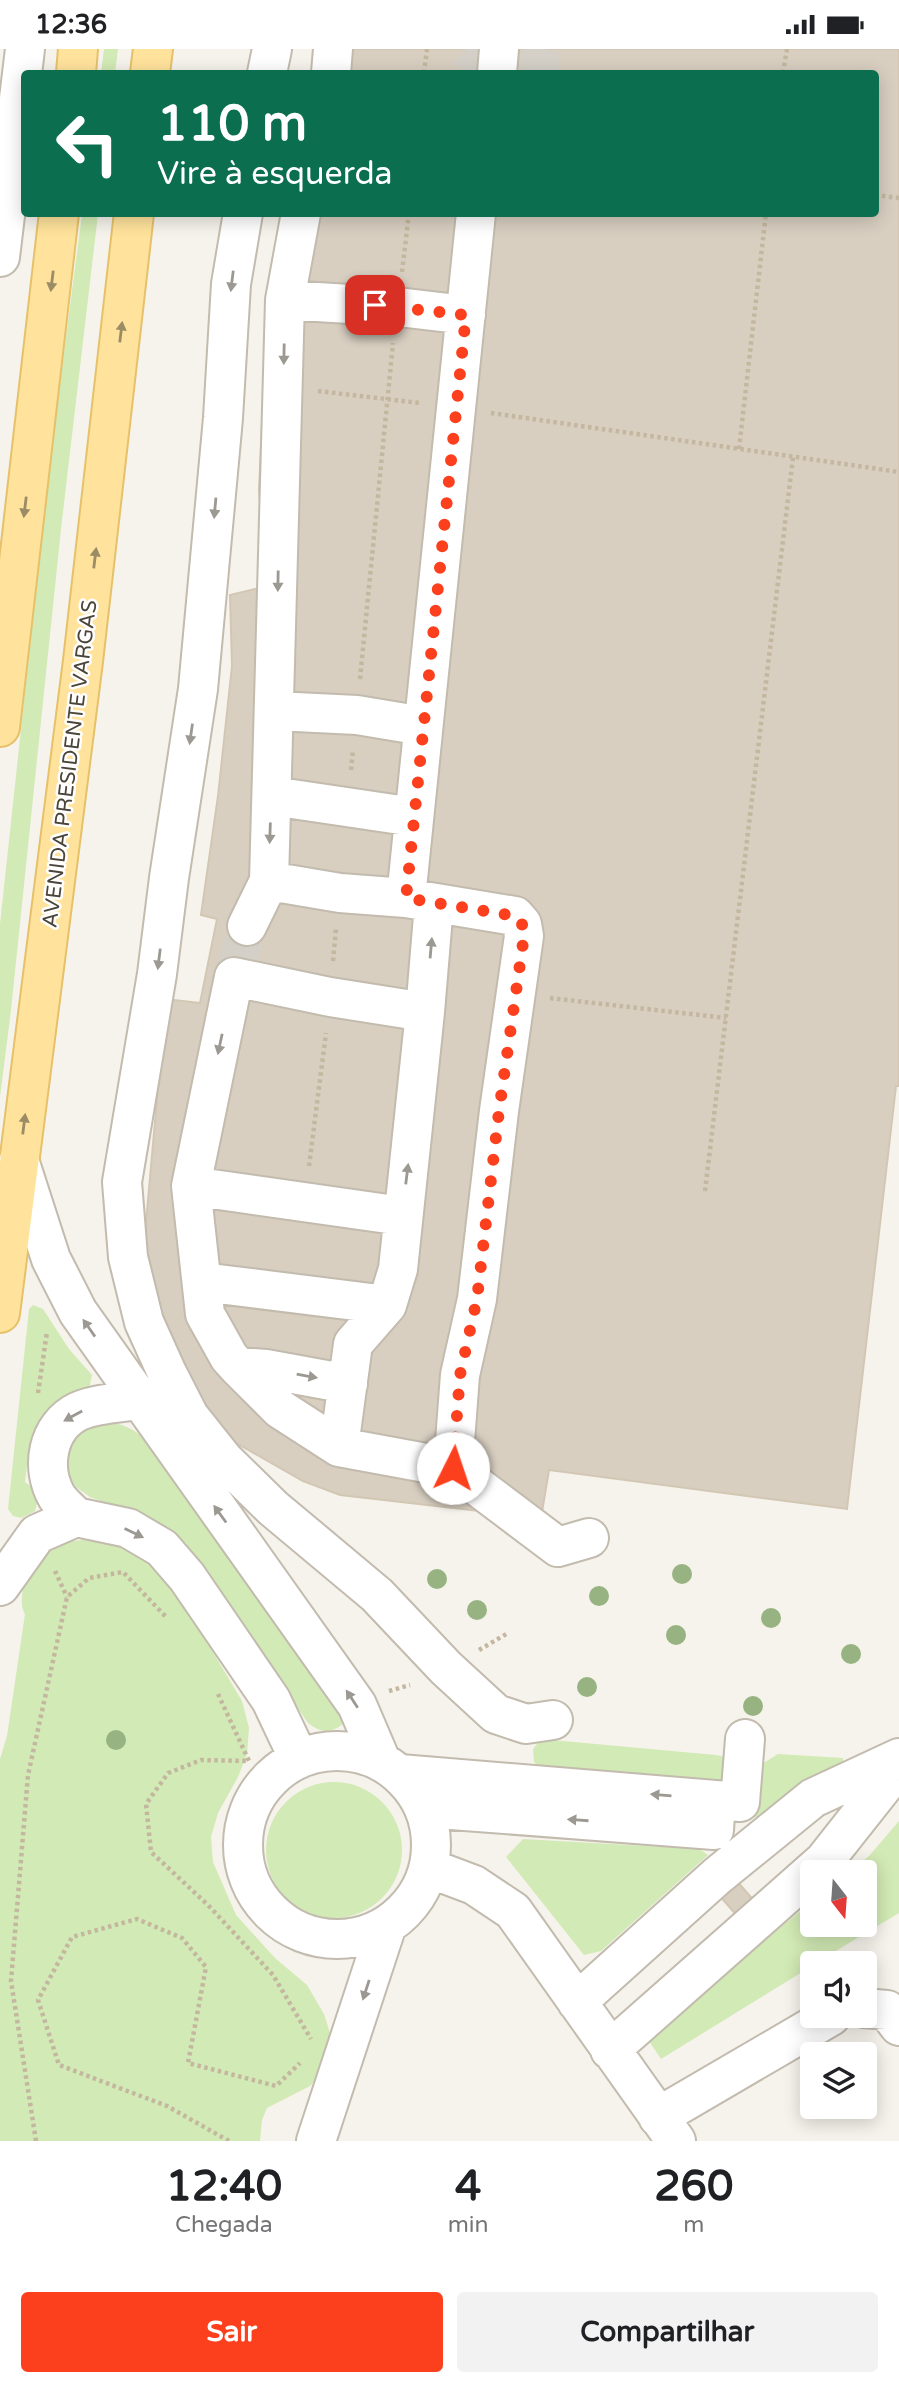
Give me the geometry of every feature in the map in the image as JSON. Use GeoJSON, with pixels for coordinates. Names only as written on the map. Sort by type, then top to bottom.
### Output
{"type":"FeatureCollection","features":[{"type":"Feature","properties":{"kind":"main road"},"geometry":{"type":"LineString","coordinates":[[76,70],[78,49]]}},
{"type":"Feature","properties":{"kind":"main road"},"geometry":{"type":"LineString","coordinates":[[0,727],[59,217]]}},
{"type":"Feature","properties":{"kind":"main road","name":"AVENIDA PRESIDENTE VARGAS"},"geometry":{"type":"LineString","coordinates":[[0,1313],[83,661],[134,217]]}},
{"type":"Feature","properties":{"kind":"street"},"geometry":{"type":"LineString","coordinates":[[22,70],[25,49]]}},
{"type":"Feature","properties":{"kind":"street"},"geometry":{"type":"LineString","coordinates":[[268,70],[272,49]]}},
{"type":"Feature","properties":{"kind":"street"},"geometry":{"type":"LineString","coordinates":[[331,70],[333,49]]}},
{"type":"Feature","properties":{"kind":"street"},"geometry":{"type":"LineString","coordinates":[[497,70],[499,49]]}},
{"type":"Feature","properties":{"kind":"street"},"geometry":{"type":"LineString","coordinates":[[0,257],[21,82]]}},
{"type":"Feature","properties":{"kind":"street"},"geometry":{"type":"LineString","coordinates":[[242,217],[231,284],[223,418],[198,689],[157,974],[122,1182],[128,1257],[144,1322],[167,1373],[190,1416],[224,1460],[273,1508],[377,1595],[446,1668],[496,1714],[526,1724],[553,1720]]}},
{"type":"Feature","properties":{"kind":"street"},"geometry":{"type":"LineString","coordinates":[[247,926],[269,881],[285,300],[300,217]]}},
{"type":"Feature","properties":{"kind":"street"},"geometry":{"type":"LineString","coordinates":[[339,1447],[354,1344],[387,1305],[398,1269],[425,1011],[414,817],[476,217]]}},
{"type":"Feature","properties":{"kind":"street"},"geometry":{"type":"LineString","coordinates":[[285,300],[398,307],[466,315]]}},
{"type":"Feature","properties":{"kind":"street"},"geometry":{"type":"LineString","coordinates":[[275,711],[357,715],[423,726]]}},
{"type":"Feature","properties":{"kind":"street"},"geometry":{"type":"LineString","coordinates":[[272,796],[414,817]]}},
{"type":"Feature","properties":{"kind":"street"},"geometry":{"type":"LineString","coordinates":[[269,881],[515,916],[522,924],[524,936],[477,1299],[460,1375],[453,1468]]}},
{"type":"Feature","properties":{"kind":"street"},"geometry":{"type":"LineString","coordinates":[[425,1011],[330,997],[234,977],[191,1186],[205,1314],[229,1357],[280,1409],[339,1447],[453,1468],[558,1547],[589,1538]]}},
{"type":"Feature","properties":{"kind":"street"},"geometry":{"type":"LineString","coordinates":[[19,1160],[51,1259],[78,1312],[357,1706],[390,1768],[414,1790],[425,1808],[431,1838],[429,1868],[420,1890],[405,1910],[387,1925],[358,1937],[327,1940],[297,1931],[271,1914],[253,1889],[242,1860],[243,1829],[254,1800],[273,1775],[299,1759],[326,1751],[354,1752],[390,1768],[740,1802],[745,1739]]}},
{"type":"Feature","properties":{"kind":"street"},"geometry":{"type":"LineString","coordinates":[[191,1186],[402,1216]]}},
{"type":"Feature","properties":{"kind":"street"},"geometry":{"type":"LineString","coordinates":[[202,1282],[387,1305]]}},
{"type":"Feature","properties":{"kind":"street"},"geometry":{"type":"LineString","coordinates":[[238,1367],[265,1369],[348,1384]]}},
{"type":"Feature","properties":{"kind":"street"},"geometry":{"type":"LineString","coordinates":[[139,1401],[96,1405],[62,1422],[52,1438],[48,1457],[49,1474],[57,1497],[76,1517],[128,1528],[162,1548],[187,1577],[271,1700],[299,1759]]}},
{"type":"Feature","properties":{"kind":"street"},"geometry":{"type":"LineString","coordinates":[[0,1586],[37,1534],[76,1517]]}},
{"type":"Feature","properties":{"kind":"street"},"geometry":{"type":"LineString","coordinates":[[594,2027],[718,1876],[813,1798],[881,1765]]}},
{"type":"Feature","properties":{"kind":"street"},"geometry":{"type":"LineString","coordinates":[[594,2027],[824,1861],[881,1765]]}},
{"type":"Feature","properties":{"kind":"street"},"geometry":{"type":"LineString","coordinates":[[425,1808],[714,1830],[716,1800]]}},
{"type":"Feature","properties":{"kind":"street"},"geometry":{"type":"LineString","coordinates":[[429,1868],[474,1885],[513,1911],[667,2129],[814,2028]]}},
{"type":"Feature","properties":{"kind":"street"},"geometry":{"type":"LineString","coordinates":[[316,2141],[387,1925]]}},
{"type":"Feature","properties":{"kind":"street"},"geometry":{"type":"LineString","coordinates":[[877,2009],[887,2010],[899,2026]]}},
{"type":"Feature","properties":{"kind":"path"},"geometry":{"type":"LineString","coordinates":[[424,70],[427,49]]}},
{"type":"Feature","properties":{"kind":"path"},"geometry":{"type":"LineString","coordinates":[[784,70],[787,49]]}},
{"type":"Feature","properties":{"kind":"path"},"geometry":{"type":"LineString","coordinates":[[879,196],[899,198]]}},
{"type":"Feature","properties":{"kind":"path"},"geometry":{"type":"LineString","coordinates":[[739,449],[766,217]]}},
{"type":"Feature","properties":{"kind":"path"},"geometry":{"type":"LineString","coordinates":[[283,387],[456,408],[899,472]]}},
{"type":"Feature","properties":{"kind":"path"},"geometry":{"type":"LineString","coordinates":[[705,1191],[793,457]]}},
{"type":"Feature","properties":{"kind":"path"},"geometry":{"type":"LineString","coordinates":[[36,2141],[11,1981],[28,1775],[67,1597],[89,1578],[123,1572],[171,1623]]}},
{"type":"Feature","properties":{"kind":"path"},"geometry":{"type":"LineString","coordinates":[[475,1652],[508,1633]]}},
{"type":"Feature","properties":{"kind":"path"},"geometry":{"type":"LineString","coordinates":[[216,1689],[249,1761],[201,1760],[168,1773],[146,1804],[151,1852],[208,1905],[273,1975],[317,2048]]}},
{"type":"Feature","properties":{"kind":"path"},"geometry":{"type":"LineString","coordinates":[[229,2141],[167,2106],[59,2065],[38,2000],[72,1937],[137,1919],[182,1938],[206,1967],[188,2063],[275,2086],[306,2058]]}},
{"type":"Feature","properties":{"kind":"green space"},"geometry":{"type":"Polygon","coordinates":[[[104,49],[118,49],[115,70],[101,70],[104,49]]]}},
{"type":"Feature","properties":{"kind":"green space"},"geometry":{"type":"Polygon","coordinates":[[[82,217],[98,217],[0,1097],[0,924],[50,460],[82,217]]]}},
{"type":"Feature","properties":{"kind":"green space"},"geometry":{"type":"Polygon","coordinates":[[[33,1305],[43,1309],[69,1349],[92,1375],[89,1389],[47,1418],[29,1448],[25,1482],[40,1493],[35,1511],[21,1518],[13,1516],[8,1509],[29,1309],[33,1305]]]}},
{"type":"Feature","properties":{"kind":"green space"},"geometry":{"type":"Polygon","coordinates":[[[104,1421],[128,1427],[147,1442],[341,1715],[343,1724],[326,1731],[308,1723],[193,1557],[151,1519],[90,1497],[67,1476],[62,1455],[71,1434],[104,1421]]]}},
{"type":"Feature","properties":{"kind":"green space"},"geometry":{"type":"Polygon","coordinates":[[[93,1539],[135,1549],[166,1573],[242,1701],[249,1728],[247,1754],[218,1813],[211,1837],[213,1862],[236,1915],[275,1958],[307,1985],[324,2014],[334,2046],[322,2073],[310,2086],[267,2108],[262,2120],[260,2141],[0,2141],[0,1759],[7,1736],[25,1614],[22,1605],[23,1587],[31,1563],[46,1549],[68,1542],[93,1539]]]}},
{"type":"Feature","properties":{"kind":"green space"},"geometry":{"type":"Polygon","coordinates":[[[541,1739],[725,1757],[726,1782],[540,1768],[534,1762],[533,1749],[541,1739]]]}},
{"type":"Feature","properties":{"kind":"green space"},"geometry":{"type":"Polygon","coordinates":[[[778,1754],[843,1758],[843,1766],[763,1817],[753,1817],[762,1764],[778,1754]]]}},
{"type":"Feature","properties":{"kind":"green space"},"geometry":{"type":"Polygon","coordinates":[[[334,1782],[360,1787],[382,1802],[397,1824],[402,1850],[397,1876],[382,1898],[360,1913],[334,1918],[308,1913],[286,1898],[271,1876],[266,1850],[271,1824],[286,1802],[308,1787],[334,1782]]]}},
{"type":"Feature","properties":{"kind":"green space"},"geometry":{"type":"Polygon","coordinates":[[[899,1821],[899,1913],[877,1926],[877,1860],[864,1860],[899,1821]]]}},
{"type":"Feature","properties":{"kind":"green space"},"geometry":{"type":"Polygon","coordinates":[[[523,1839],[699,1849],[708,1855],[601,1951],[584,1955],[506,1857],[523,1839]]]}},
{"type":"Feature","properties":{"kind":"green space"},"geometry":{"type":"Polygon","coordinates":[[[800,1912],[800,1937],[859,1937],[836,1951],[800,1951],[800,1973],[661,2059],[645,2035],[800,1912]]]}},
{"type":"Feature","properties":{"kind":"building"},"geometry":{"type":"Polygon","coordinates":[[[313,49],[899,49],[899,1086],[896,1086],[847,1509],[549,1470],[541,1518],[340,1495],[303,1481],[236,1443],[209,1419],[184,1383],[142,1267],[166,999],[200,1003],[217,919],[201,915],[218,796],[232,666],[230,595],[268,586],[259,491],[263,401],[313,217],[879,217],[879,70],[317,70],[313,49]]]}},
{"type":"Feature","properties":{"kind":"building"},"geometry":{"type":"Polygon","coordinates":[[[716,1857],[762,1910],[745,1925],[698,1871],[716,1857]]]}},
{"type":"Feature","properties":{"kind":"tunnel"},"geometry":{"type":"LineString","coordinates":[[466,49],[485,70]]}},
{"type":"Feature","properties":{"kind":"tunnel"},"geometry":{"type":"LineString","coordinates":[[539,70],[543,49]]}},
{"type":"Feature","properties":{"kind":"tunnel"},"geometry":{"type":"LineString","coordinates":[[234,977],[247,926]]}},
{"type":"Feature","properties":{"kind":"route"},"geometry":{"type":"LineString","coordinates":[[375,305],[466,315],[406,898],[515,916],[522,924],[524,936],[499,1111],[477,1299],[460,1375],[453,1468]]}}]}
